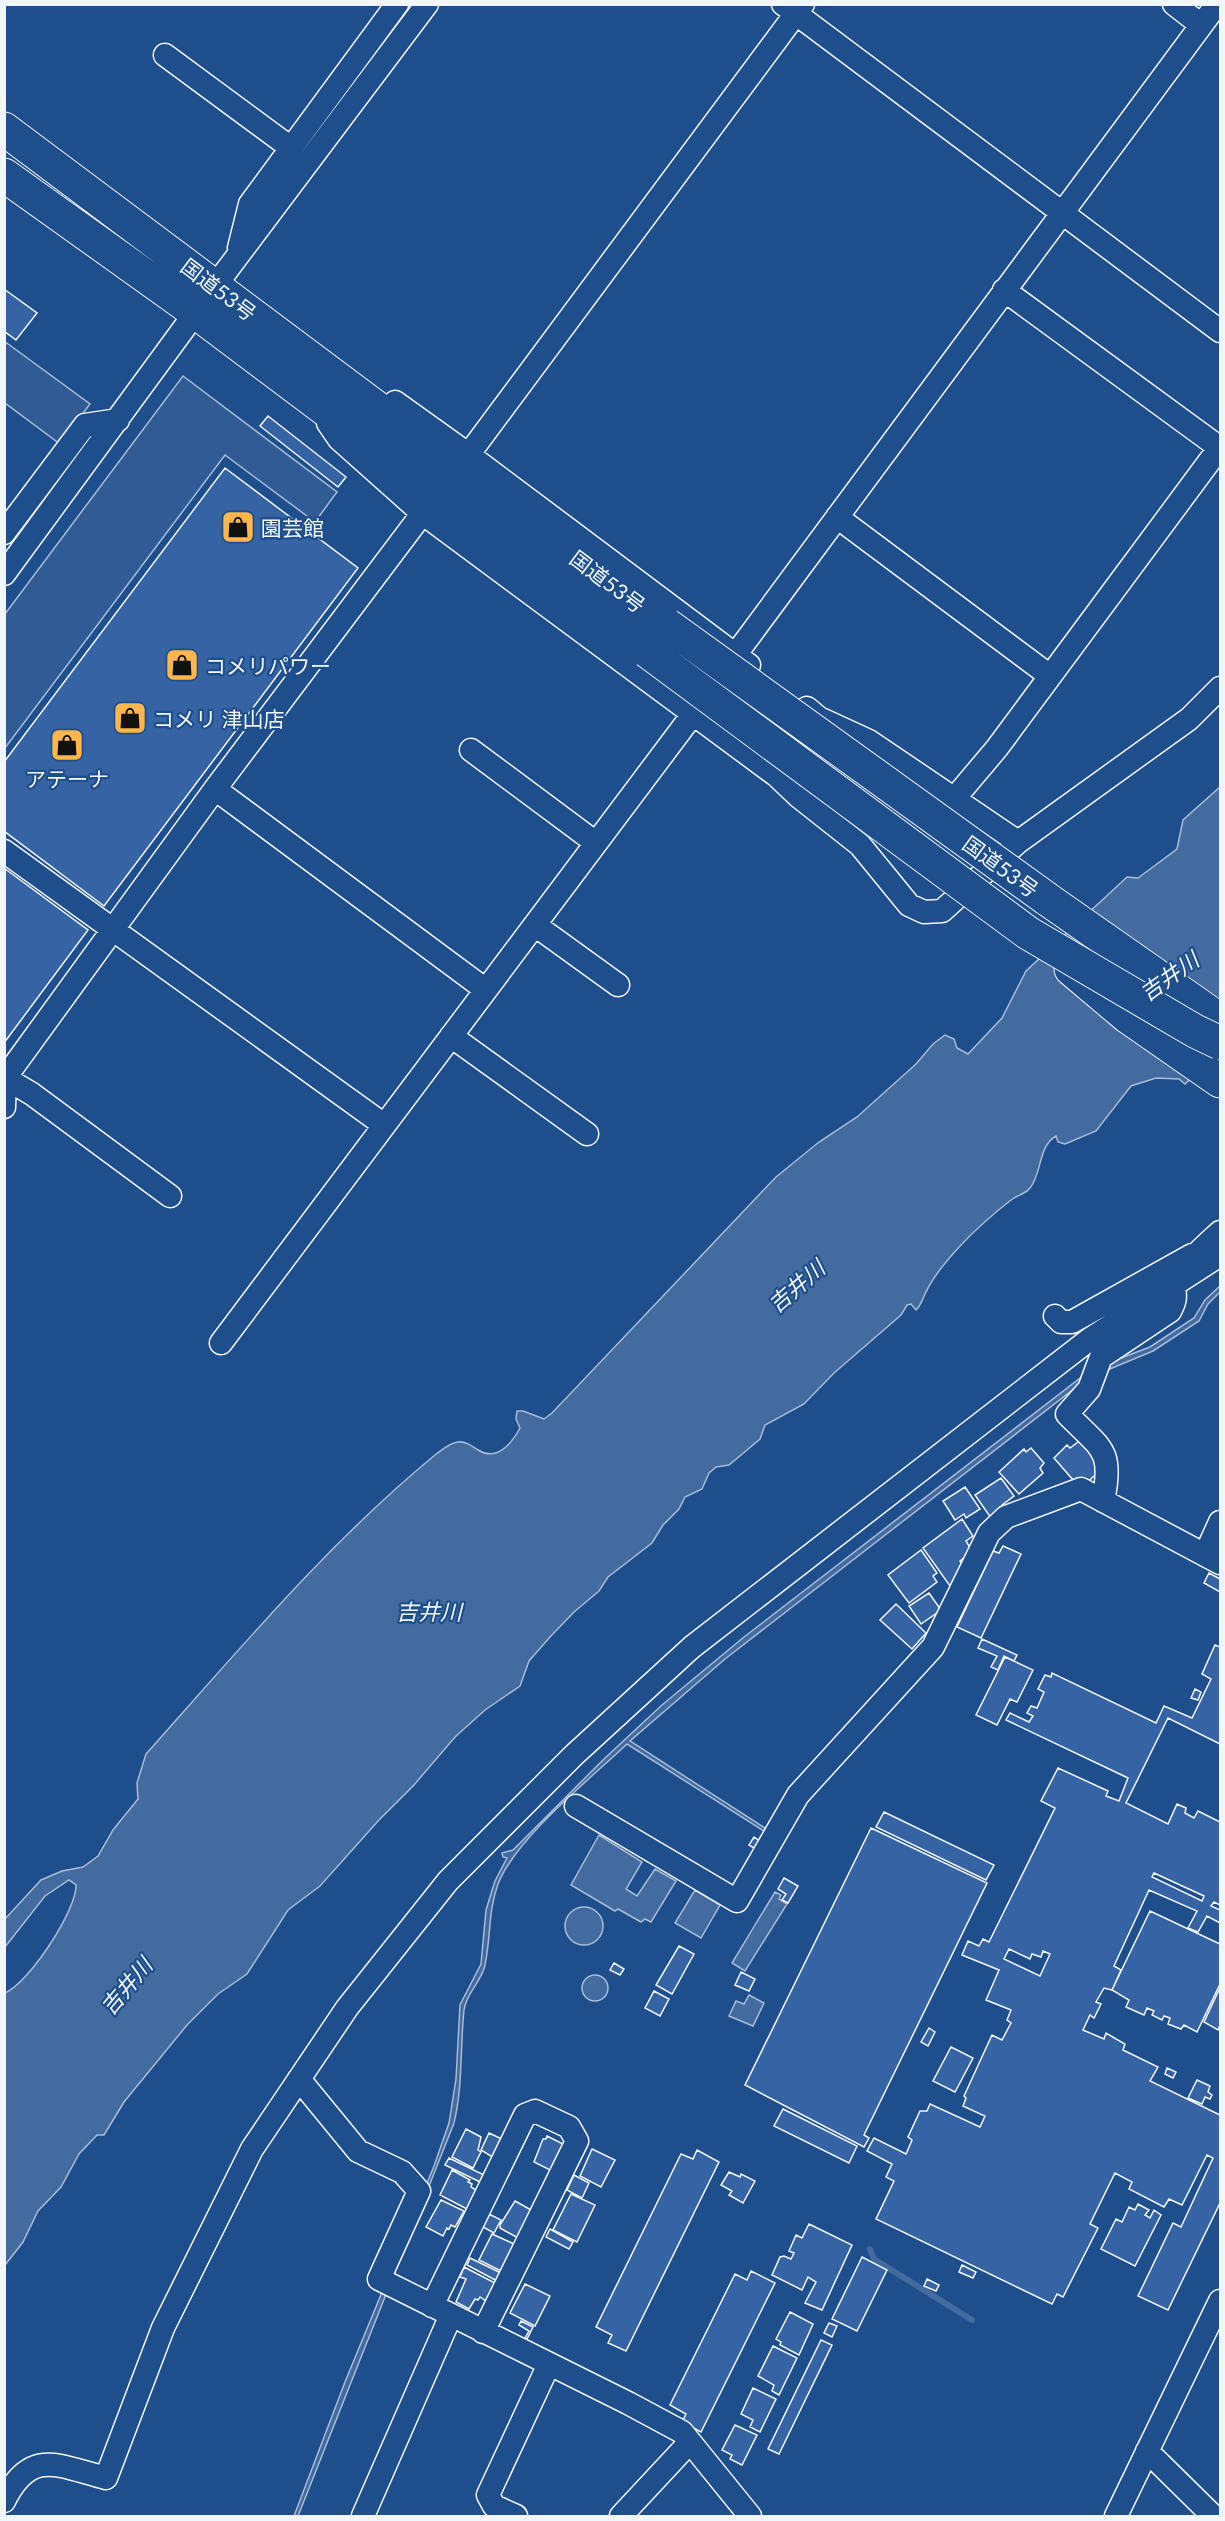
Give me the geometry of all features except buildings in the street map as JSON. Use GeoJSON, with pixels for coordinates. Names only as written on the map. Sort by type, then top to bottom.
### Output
{"type":"FeatureCollection","features":[{"type":"Feature","properties":{"kind":"highway","name":"国道53号"},"geometry":{"type":"LineString","coordinates":[[4,129],[284,338],[447,483],[461,488],[468,500],[551,563],[606,620],[647,651],[1028,933],[1195,1031],[1221,1043]]}},
{"type":"Feature","properties":{"kind":"highway","name":"国道53号"},"geometry":{"type":"LineString","coordinates":[[4,175],[312,399],[667,625],[1047,899],[1221,1020]]}},
{"type":"Feature","properties":{"kind":"highway"},"geometry":{"type":"LineString","coordinates":[[1047,899],[1129,940],[1221,996]]}},
{"type":"Feature","properties":{"kind":"highway"},"geometry":{"type":"LineString","coordinates":[[1028,933],[1128,1017],[1221,1081]]}},
{"type":"Feature","properties":{"kind":"street"},"geometry":{"type":"LineString","coordinates":[[236,258],[250,204],[397,4]]}},
{"type":"Feature","properties":{"kind":"street"},"geometry":{"type":"LineString","coordinates":[[4,574],[215,286],[427,4]]}},
{"type":"Feature","properties":{"kind":"street"},"geometry":{"type":"LineString","coordinates":[[1174,4],[1201,25]]}},
{"type":"Feature","properties":{"kind":"street"},"geometry":{"type":"LineString","coordinates":[[735,654],[1216,4]]}},
{"type":"Feature","properties":{"kind":"street"},"geometry":{"type":"LineString","coordinates":[[4,1107],[5,1078],[111,929],[447,483],[794,8],[1061,213],[1221,331]]}},
{"type":"Feature","properties":{"kind":"street"},"geometry":{"type":"LineString","coordinates":[[165,55],[291,148]]}},
{"type":"Feature","properties":{"kind":"street"},"geometry":{"type":"LineString","coordinates":[[954,799],[997,748],[1220,447],[1004,290]]}},
{"type":"Feature","properties":{"kind":"street"},"geometry":{"type":"LineString","coordinates":[[4,532],[85,425],[118,420]]}},
{"type":"Feature","properties":{"kind":"street"},"geometry":{"type":"LineString","coordinates":[[447,483],[735,654],[819,718],[869,741],[1018,842]]}},
{"type":"Feature","properties":{"kind":"street"},"geometry":{"type":"LineString","coordinates":[[447,483],[693,714],[777,776],[798,796],[860,845],[909,905],[924,912],[942,911],[1018,842],[1189,720],[1221,688]]}},
{"type":"Feature","properties":{"kind":"street"},"geometry":{"type":"LineString","coordinates":[[837,517],[1050,676]]}},
{"type":"Feature","properties":{"kind":"street"},"geometry":{"type":"LineString","coordinates":[[220,1343],[693,714]]}},
{"type":"Feature","properties":{"kind":"street"},"geometry":{"type":"LineString","coordinates":[[777,776],[819,718]]}},
{"type":"Feature","properties":{"kind":"street"},"geometry":{"type":"LineString","coordinates":[[471,750],[597,843]]}},
{"type":"Feature","properties":{"kind":"street"},"geometry":{"type":"LineString","coordinates":[[215,789],[486,990]]}},
{"type":"Feature","properties":{"kind":"street"},"geometry":{"type":"LineString","coordinates":[[4,851],[384,1125]]}},
{"type":"Feature","properties":{"kind":"street"},"geometry":{"type":"LineString","coordinates":[[534,925],[618,985]]}},
{"type":"Feature","properties":{"kind":"street"},"geometry":{"type":"LineString","coordinates":[[451,1036],[587,1134]]}},
{"type":"Feature","properties":{"kind":"street"},"geometry":{"type":"LineString","coordinates":[[5,1078],[32,1094],[170,1196]]}},
{"type":"Feature","properties":{"kind":"street"},"geometry":{"type":"LineString","coordinates":[[1055,1316],[1062,1322],[1072,1322],[1196,1253],[1221,1232]]}},
{"type":"Feature","properties":{"kind":"street"},"geometry":{"type":"LineString","coordinates":[[1102,1501],[1108,1463],[1103,1451],[1067,1414],[1089,1389],[1101,1357],[1170,1311],[1177,1299],[1175,1284],[1196,1253]]}},
{"type":"Feature","properties":{"kind":"street"},"geometry":{"type":"LineString","coordinates":[[4,2501],[21,2474],[34,2466],[45,2463],[106,2478],[163,2328],[252,2149],[347,2008],[448,1881],[574,1755],[692,1647],[1090,1339],[1221,1255]]}},
{"type":"Feature","properties":{"kind":"street"},"geometry":{"type":"LineString","coordinates":[[576,1806],[738,1901],[798,1795],[933,1647],[989,1533],[1006,1517],[1082,1489],[1213,1559],[1221,1522]]}},
{"type":"Feature","properties":{"kind":"street"},"geometry":{"type":"LineString","coordinates":[[299,2079],[358,2151],[402,2172],[419,2191],[379,2279],[682,2432],[750,2517]]}},
{"type":"Feature","properties":{"kind":"street"},"geometry":{"type":"LineString","coordinates":[[363,2517],[442,2311],[525,2115],[535,2111],[569,2127],[577,2141],[483,2331]]}},
{"type":"Feature","properties":{"kind":"street"},"geometry":{"type":"LineString","coordinates":[[1116,2517],[1221,2301]]}},
{"type":"Feature","properties":{"kind":"street"},"geometry":{"type":"LineString","coordinates":[[516,2517],[494,2506],[488,2495],[549,2364]]}},
{"type":"Feature","properties":{"kind":"street"},"geometry":{"type":"LineString","coordinates":[[621,2517],[690,2442]]}},
{"type":"Feature","properties":{"kind":"street"},"geometry":{"type":"LineString","coordinates":[[1147,2451],[1213,2517]]}},
{"type":"Feature","properties":{"kind":"shaded area"},"geometry":{"type":"Polygon","coordinates":[[[4,341],[90,404],[60,444],[5,403],[4,341]]]}},
{"type":"Feature","properties":{"kind":"shaded area"},"geometry":{"type":"Polygon","coordinates":[[[183,376],[337,492],[315,522],[225,455],[5,748],[5,614],[183,376]]]}},
{"type":"Feature","properties":{"kind":"water","name":"吉井川"},"geometry":{"type":"Polygon","coordinates":[[[1220,787],[1220,1051],[1185,1084],[1179,1079],[1156,1078],[1131,1086],[1096,1131],[1065,1144],[1058,1142],[1056,1136],[1046,1146],[1037,1175],[1030,1188],[1013,1198],[960,1246],[934,1278],[916,1310],[911,1304],[907,1305],[901,1315],[834,1373],[804,1404],[765,1425],[760,1439],[729,1465],[716,1467],[709,1473],[702,1489],[685,1497],[679,1509],[663,1525],[652,1543],[608,1577],[599,1591],[574,1612],[550,1637],[529,1661],[520,1686],[485,1710],[455,1737],[414,1785],[320,1886],[288,1910],[247,1974],[218,1994],[187,2025],[124,2102],[104,2135],[97,2135],[79,2154],[61,2187],[38,2211],[23,2242],[5,2265],[5,1993],[26,1976],[50,1945],[69,1911],[76,1885],[69,1880],[45,1896],[5,1947],[5,1919],[41,1880],[62,1871],[83,1867],[98,1856],[113,1830],[138,1799],[137,1783],[146,1754],[285,1599],[358,1524],[446,1447],[464,1442],[485,1453],[498,1452],[508,1445],[520,1428],[516,1419],[517,1411],[544,1419],[552,1413],[776,1177],[819,1142],[857,1117],[945,1035],[954,1039],[957,1048],[968,1054],[1002,1018],[1026,971],[1127,877],[1138,878],[1177,849],[1183,820],[1220,787]]]}},
{"type":"Feature","properties":{"kind":"water"},"geometry":{"type":"Polygon","coordinates":[[[1220,1286],[1220,1292],[1208,1304],[1199,1321],[1153,1351],[1088,1378],[725,1659],[630,1741],[771,1832],[770,1835],[627,1744],[555,1810],[507,1866],[495,1894],[485,1965],[465,2004],[459,2095],[454,2123],[298,2516],[294,2516],[345,2382],[434,2166],[449,2123],[456,2079],[460,2005],[481,1964],[486,1910],[495,1881],[507,1858],[503,1857],[502,1853],[513,1850],[662,1705],[744,1637],[1092,1369],[1150,1347],[1194,1318],[1205,1300],[1220,1286]]]}},
{"type":"Feature","properties":{"kind":"water"},"geometry":{"type":"Polygon","coordinates":[[[599,1835],[642,1862],[626,1889],[637,1896],[655,1869],[676,1881],[651,1922],[645,1919],[641,1922],[618,1909],[615,1911],[571,1885],[599,1835]]]}},
{"type":"Feature","properties":{"kind":"water"},"geometry":{"type":"Polygon","coordinates":[[[695,1890],[720,1905],[701,1938],[675,1923],[695,1890]]]}},
{"type":"Feature","properties":{"kind":"water"},"geometry":{"type":"Polygon","coordinates":[[[775,1892],[781,1895],[779,1899],[787,1904],[745,1971],[732,1963],[775,1892]]]}},
{"type":"Feature","properties":{"kind":"water"},"geometry":{"type":"Polygon","coordinates":[[[584,1907],[598,1912],[603,1926],[598,1940],[584,1945],[570,1940],[565,1926],[570,1912],[584,1907]]]}},
{"type":"Feature","properties":{"kind":"water"},"geometry":{"type":"Polygon","coordinates":[[[595,1975],[604,1979],[608,1988],[604,1997],[595,2001],[586,1997],[582,1988],[586,1979],[595,1975]]]}},
{"type":"Feature","properties":{"kind":"water"},"geometry":{"type":"Polygon","coordinates":[[[749,1995],[764,2003],[753,2026],[729,2016],[736,2001],[744,2004],[749,1995]]]}},
{"type":"Feature","properties":{"kind":"waterway"},"geometry":{"type":"LineString","coordinates":[[870,2249],[874,2259],[972,2320]]}},
{"type":"Feature","properties":{"kind":"place","name":"園芸館"},"geometry":{"type":"Point","coordinates":[238,527]}},
{"type":"Feature","properties":{"kind":"place","name":"コメリパワー"},"geometry":{"type":"Point","coordinates":[182,665]}},
{"type":"Feature","properties":{"kind":"place","name":"コメリ 津山店"},"geometry":{"type":"Point","coordinates":[130,718]}},
{"type":"Feature","properties":{"kind":"place","name":"アテーナ"},"geometry":{"type":"Point","coordinates":[67,745]}}]}
